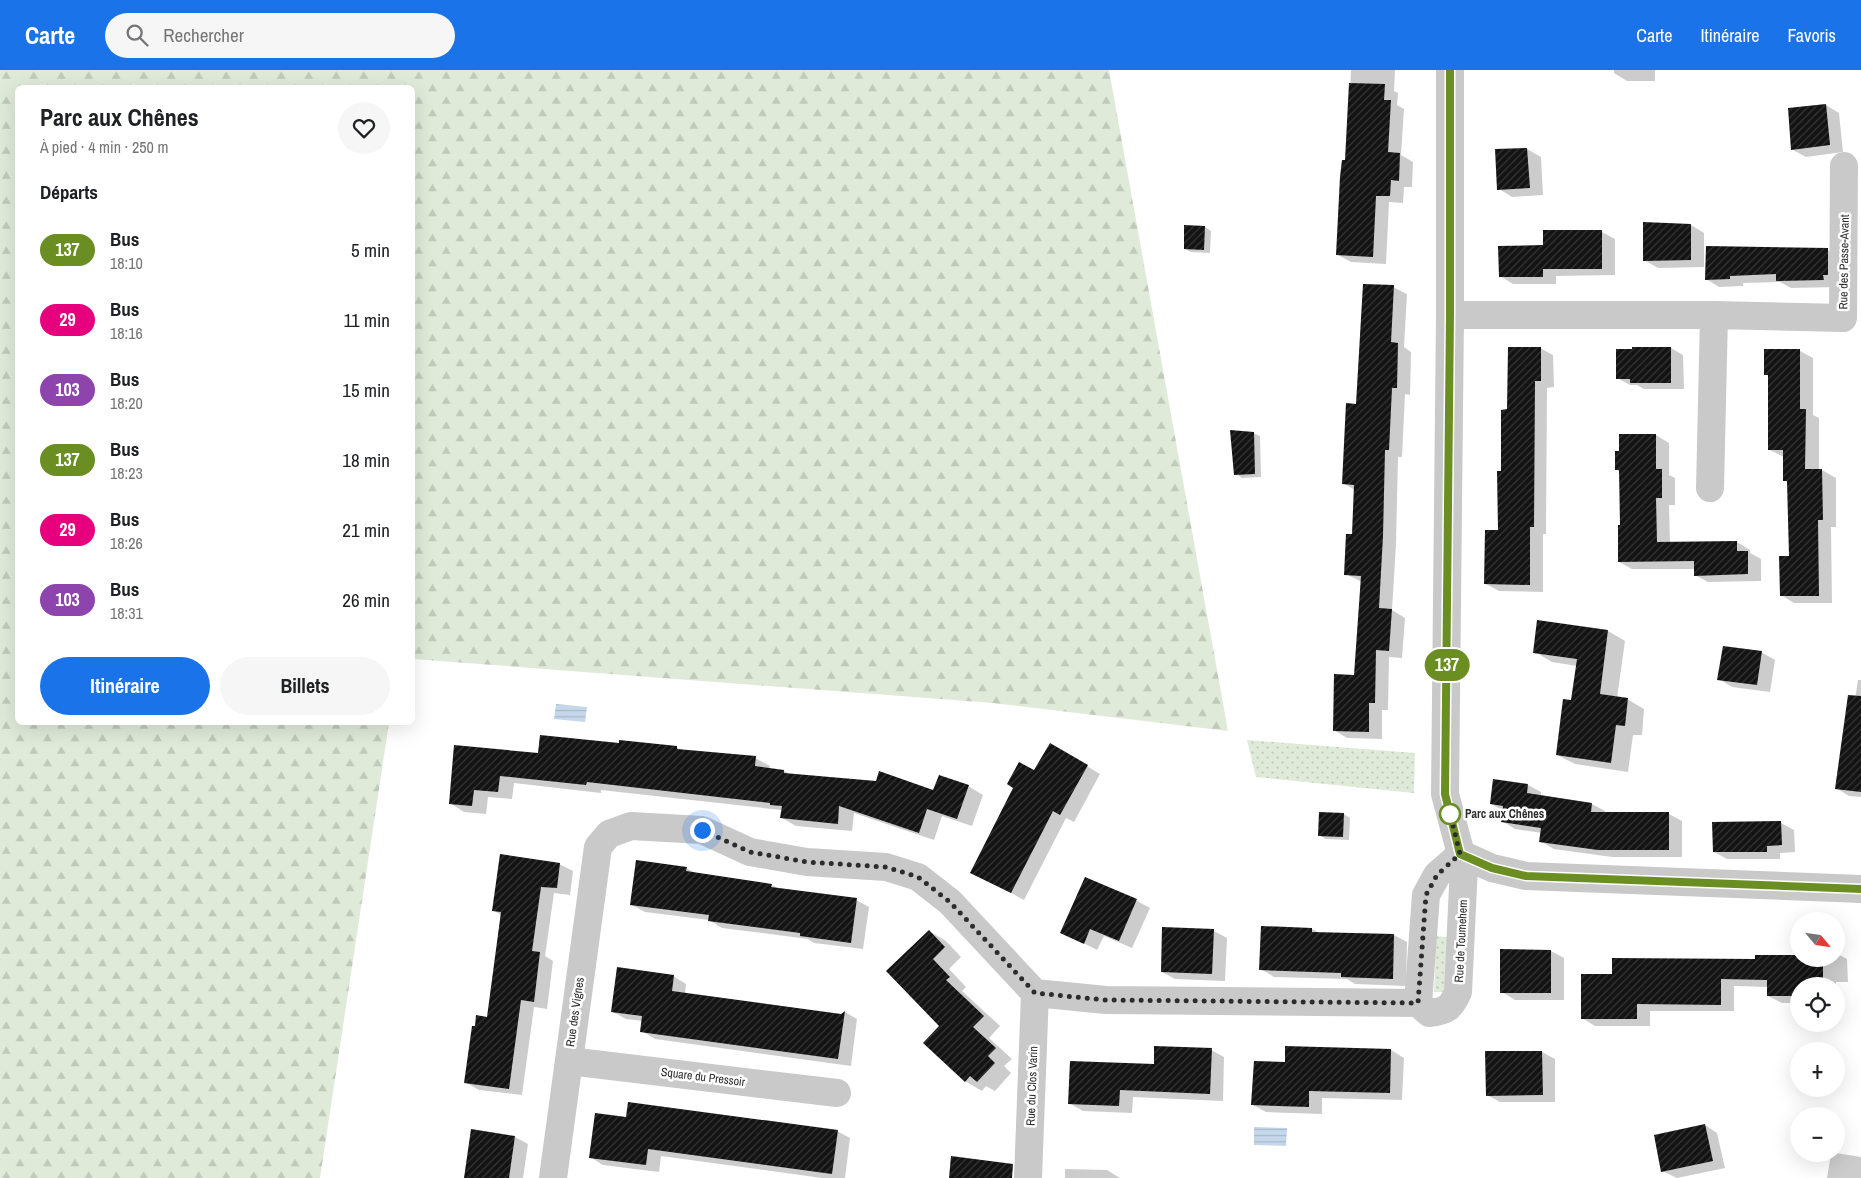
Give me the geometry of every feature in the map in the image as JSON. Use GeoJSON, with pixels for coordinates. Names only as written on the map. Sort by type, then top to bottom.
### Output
{"type":"FeatureCollection","features":[{"type":"Feature","properties":{"kind":"street","name":"Rue de Toumehem"},"geometry":{"type":"LineString","coordinates":[[1418,1003],[1430,1013],[1442,1011],[1453,1004],[1458,992],[1464,866],[1445,794],[1450,315],[1450,70]]}},
{"type":"Feature","properties":{"kind":"street","name":"Rue des Passe-Avant"},"geometry":{"type":"LineString","coordinates":[[1450,315],[1714,315],[1843,318],[1844,166]]}},
{"type":"Feature","properties":{"kind":"street"},"geometry":{"type":"LineString","coordinates":[[1710,488],[1714,315]]}},
{"type":"Feature","properties":{"kind":"street","name":"Rue des Vignes"},"geometry":{"type":"LineString","coordinates":[[553,1178],[598,847],[609,834],[631,826],[702,830],[750,852],[807,862],[886,867],[918,877],[950,902],[1035,993]]}},
{"type":"Feature","properties":{"kind":"street"},"geometry":{"type":"LineString","coordinates":[[1035,993],[1106,1000],[1418,1003],[1426,895],[1437,875],[1460,854],[1492,868],[1526,876],[1861,889]]}},
{"type":"Feature","properties":{"kind":"street","name":"Rue du Clos Varin"},"geometry":{"type":"LineString","coordinates":[[1028,1178],[1035,993]]}},
{"type":"Feature","properties":{"kind":"street","name":"Square du Pressoir"},"geometry":{"type":"LineString","coordinates":[[569,1061],[837,1092]]}},
{"type":"Feature","properties":{"kind":"green space"},"geometry":{"type":"Polygon","coordinates":[[[0,70],[1109,70],[1228,731],[993,703],[415,659],[415,85],[15,85],[15,725],[389,725],[320,1178],[0,1178],[0,70]]]}},
{"type":"Feature","properties":{"kind":"green space"},"geometry":{"type":"Polygon","coordinates":[[[1247,740],[1415,753],[1414,793],[1256,777],[1247,740]]]}},
{"type":"Feature","properties":{"kind":"green space"},"geometry":{"type":"Polygon","coordinates":[[[1436,936],[1454,938],[1450,992],[1434,992],[1436,936]]]}},
{"type":"Feature","properties":{"kind":"water"},"geometry":{"type":"Polygon","coordinates":[[[556,704],[587,707],[585,722],[554,719],[556,704]]]}},
{"type":"Feature","properties":{"kind":"water"},"geometry":{"type":"Polygon","coordinates":[[[1254,1127],[1287,1128],[1286,1146],[1254,1145],[1254,1127]]]}},
{"type":"Feature","properties":{"kind":"building"},"geometry":{"type":"Polygon","coordinates":[[[1349,83],[1385,84],[1384,100],[1391,100],[1388,152],[1400,153],[1399,181],[1391,180],[1390,196],[1376,196],[1373,257],[1336,255],[1340,177],[1342,160],[1345,160],[1349,83]]]}},
{"type":"Feature","properties":{"kind":"building"},"geometry":{"type":"Polygon","coordinates":[[[1826,104],[1830,145],[1791,150],[1788,108],[1826,104]]]}},
{"type":"Feature","properties":{"kind":"building"},"geometry":{"type":"Polygon","coordinates":[[[1527,148],[1530,188],[1497,190],[1495,149],[1527,148]]]}},
{"type":"Feature","properties":{"kind":"building"},"geometry":{"type":"Polygon","coordinates":[[[1643,222],[1691,224],[1691,260],[1643,261],[1643,222]]]}},
{"type":"Feature","properties":{"kind":"building"},"geometry":{"type":"Polygon","coordinates":[[[1184,225],[1205,226],[1204,250],[1184,249],[1184,225]]]}},
{"type":"Feature","properties":{"kind":"building"},"geometry":{"type":"Polygon","coordinates":[[[1543,230],[1602,230],[1602,269],[1543,269],[1543,277],[1499,277],[1498,246],[1543,245],[1543,230]]]}},
{"type":"Feature","properties":{"kind":"building"},"geometry":{"type":"Polygon","coordinates":[[[1706,246],[1828,248],[1828,275],[1823,275],[1824,280],[1776,281],[1776,274],[1730,276],[1730,279],[1705,280],[1706,246]]]}},
{"type":"Feature","properties":{"kind":"building"},"geometry":{"type":"Polygon","coordinates":[[[1363,284],[1394,285],[1391,342],[1398,343],[1397,388],[1392,388],[1389,450],[1385,450],[1379,608],[1392,609],[1389,651],[1376,650],[1375,703],[1369,703],[1369,732],[1333,731],[1334,674],[1354,675],[1361,576],[1344,575],[1346,534],[1352,534],[1354,485],[1342,484],[1346,403],[1356,404],[1363,284]]]}},
{"type":"Feature","properties":{"kind":"building"},"geometry":{"type":"Polygon","coordinates":[[[1508,347],[1541,347],[1541,381],[1535,381],[1534,527],[1530,527],[1530,585],[1484,584],[1485,530],[1498,530],[1497,471],[1501,471],[1501,410],[1507,409],[1508,347]]]}},
{"type":"Feature","properties":{"kind":"building"},"geometry":{"type":"Polygon","coordinates":[[[1632,347],[1671,347],[1671,383],[1630,383],[1630,379],[1616,379],[1616,349],[1632,349],[1632,347]]]}},
{"type":"Feature","properties":{"kind":"building"},"geometry":{"type":"Polygon","coordinates":[[[1764,349],[1800,349],[1800,409],[1806,409],[1805,469],[1822,469],[1823,520],[1818,520],[1819,596],[1780,596],[1779,556],[1789,556],[1787,481],[1783,481],[1783,450],[1768,450],[1768,375],[1764,375],[1764,349]]]}},
{"type":"Feature","properties":{"kind":"building"},"geometry":{"type":"Polygon","coordinates":[[[1230,430],[1254,432],[1255,474],[1234,475],[1230,430]]]}},
{"type":"Feature","properties":{"kind":"building"},"geometry":{"type":"Polygon","coordinates":[[[1619,434],[1656,434],[1656,469],[1662,469],[1662,498],[1656,498],[1657,542],[1737,541],[1737,551],[1748,551],[1748,574],[1694,576],[1694,561],[1618,562],[1618,525],[1620,525],[1619,470],[1615,470],[1615,451],[1619,451],[1619,434]]]}},
{"type":"Feature","properties":{"kind":"building"},"geometry":{"type":"Polygon","coordinates":[[[1537,620],[1608,630],[1600,694],[1628,698],[1625,726],[1616,725],[1611,763],[1556,755],[1563,699],[1571,700],[1577,659],[1533,653],[1537,620]]]}},
{"type":"Feature","properties":{"kind":"building"},"geometry":{"type":"Polygon","coordinates":[[[1723,646],[1762,651],[1757,685],[1717,680],[1723,646]]]}},
{"type":"Feature","properties":{"kind":"building"},"geometry":{"type":"Polygon","coordinates":[[[1848,695],[1861,696],[1861,792],[1835,789],[1848,695]]]}},
{"type":"Feature","properties":{"kind":"building"},"geometry":{"type":"Polygon","coordinates":[[[540,735],[619,743],[619,740],[677,746],[677,749],[756,756],[755,766],[784,770],[784,773],[876,781],[879,771],[933,790],[939,775],[969,785],[957,819],[927,809],[919,833],[839,806],[838,824],[780,818],[782,806],[770,805],[770,803],[587,782],[586,785],[500,776],[498,792],[474,790],[472,806],[449,804],[454,745],[538,753],[540,735]]]}},
{"type":"Feature","properties":{"kind":"building"},"geometry":{"type":"Polygon","coordinates":[[[1050,743],[1088,765],[1060,815],[1053,811],[1011,893],[970,873],[1013,788],[1007,784],[1019,762],[1034,770],[1050,743]]]}},
{"type":"Feature","properties":{"kind":"building"},"geometry":{"type":"Polygon","coordinates":[[[1493,779],[1528,784],[1527,793],[1592,803],[1591,812],[1669,812],[1669,850],[1598,850],[1539,842],[1541,828],[1501,822],[1503,806],[1490,804],[1493,779]]]}},
{"type":"Feature","properties":{"kind":"building"},"geometry":{"type":"Polygon","coordinates":[[[1319,812],[1344,813],[1343,837],[1318,836],[1319,812]]]}},
{"type":"Feature","properties":{"kind":"building"},"geometry":{"type":"Polygon","coordinates":[[[1781,821],[1782,845],[1767,846],[1767,852],[1713,852],[1712,822],[1781,821]]]}},
{"type":"Feature","properties":{"kind":"building"},"geometry":{"type":"Polygon","coordinates":[[[500,854],[560,863],[557,888],[541,887],[532,951],[540,952],[534,1002],[521,1000],[509,1089],[464,1083],[472,1026],[475,1026],[476,1015],[487,1017],[501,912],[492,911],[500,854]]]}},
{"type":"Feature","properties":{"kind":"building"},"geometry":{"type":"Polygon","coordinates":[[[636,860],[687,867],[686,871],[772,884],[771,887],[857,898],[851,943],[800,936],[800,933],[708,921],[709,915],[630,905],[636,860]]]}},
{"type":"Feature","properties":{"kind":"building"},"geometry":{"type":"Polygon","coordinates":[[[1085,877],[1137,899],[1119,941],[1090,929],[1084,944],[1060,933],[1085,877]]]}},
{"type":"Feature","properties":{"kind":"building"},"geometry":{"type":"Polygon","coordinates":[[[1261,926],[1312,928],[1312,932],[1394,934],[1393,979],[1341,977],[1341,973],[1259,970],[1261,926]]]}},
{"type":"Feature","properties":{"kind":"building"},"geometry":{"type":"Polygon","coordinates":[[[1162,927],[1214,929],[1212,974],[1161,972],[1162,927]]]}},
{"type":"Feature","properties":{"kind":"building"},"geometry":{"type":"Polygon","coordinates":[[[929,930],[945,947],[933,959],[950,977],[946,980],[984,1016],[973,1027],[996,1048],[988,1056],[995,1063],[977,1082],[970,1076],[965,1082],[923,1043],[939,1026],[886,971],[929,930]]]}},
{"type":"Feature","properties":{"kind":"building"},"geometry":{"type":"Polygon","coordinates":[[[1500,949],[1551,950],[1551,993],[1500,993],[1500,949]]]}},
{"type":"Feature","properties":{"kind":"building"},"geometry":{"type":"Polygon","coordinates":[[[1755,955],[1790,955],[1790,968],[1823,968],[1823,977],[1790,977],[1790,996],[1767,996],[1767,980],[1721,979],[1721,1005],[1637,1004],[1637,1019],[1581,1019],[1581,974],[1612,974],[1612,958],[1755,959],[1755,955]]]}},
{"type":"Feature","properties":{"kind":"building"},"geometry":{"type":"Polygon","coordinates":[[[617,967],[674,975],[672,991],[841,1014],[845,1011],[838,1059],[640,1032],[642,1016],[611,1012],[617,967]]]}},
{"type":"Feature","properties":{"kind":"building"},"geometry":{"type":"Polygon","coordinates":[[[1154,1046],[1212,1048],[1210,1094],[1120,1090],[1119,1106],[1068,1104],[1070,1061],[1154,1064],[1154,1046]]]}},
{"type":"Feature","properties":{"kind":"building"},"geometry":{"type":"Polygon","coordinates":[[[1285,1046],[1391,1049],[1390,1093],[1309,1091],[1309,1107],[1251,1105],[1254,1061],[1285,1062],[1285,1046]]]}},
{"type":"Feature","properties":{"kind":"building"},"geometry":{"type":"Polygon","coordinates":[[[1485,1051],[1542,1051],[1543,1095],[1486,1096],[1485,1051]]]}},
{"type":"Feature","properties":{"kind":"building"},"geometry":{"type":"Polygon","coordinates":[[[628,1102],[838,1130],[832,1174],[648,1149],[646,1165],[589,1158],[595,1113],[626,1117],[628,1102]]]}},
{"type":"Feature","properties":{"kind":"building"},"geometry":{"type":"Polygon","coordinates":[[[1705,1124],[1713,1161],[1661,1172],[1654,1135],[1705,1124]]]}},
{"type":"Feature","properties":{"kind":"building"},"geometry":{"type":"Polygon","coordinates":[[[471,1129],[515,1136],[509,1178],[464,1178],[471,1129]]]}},
{"type":"Feature","properties":{"kind":"building"},"geometry":{"type":"Polygon","coordinates":[[[951,1156],[1013,1164],[1012,1178],[949,1178],[951,1156]]]}},
{"type":"Feature","properties":{"kind":"bus line","name":"137"},"geometry":{"type":"LineString","coordinates":[[1450,70],[1450,315],[1445,794],[1460,854],[1492,868],[1526,876],[1861,889]]}},
{"type":"Feature","properties":{"kind":"place","name":"Parc aux Chênes"},"geometry":{"type":"Point","coordinates":[1450,814]}},
{"type":"Feature","properties":{"kind":"route"},"geometry":{"type":"LineString","coordinates":[[702,830],[750,852],[807,862],[886,867],[918,877],[950,902],[1035,993],[1106,1000],[1418,1003],[1426,895],[1437,875],[1460,854],[1449,809],[1450,814]]}}]}
